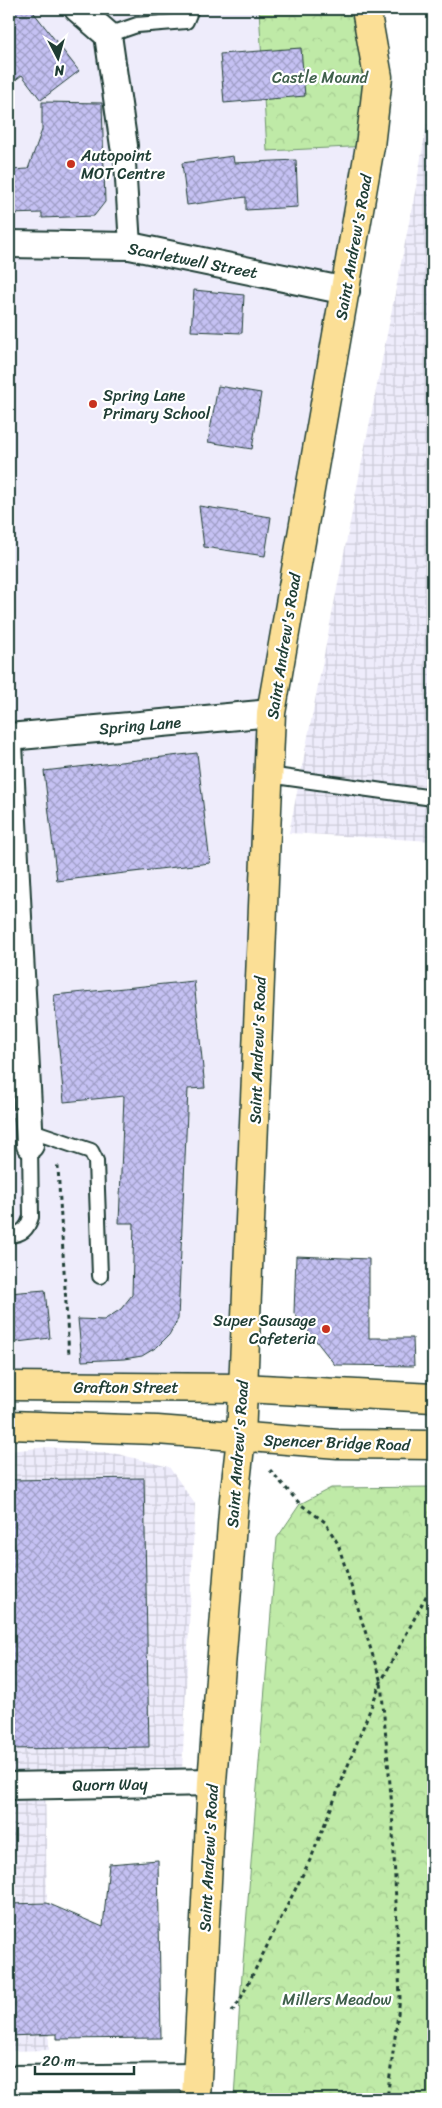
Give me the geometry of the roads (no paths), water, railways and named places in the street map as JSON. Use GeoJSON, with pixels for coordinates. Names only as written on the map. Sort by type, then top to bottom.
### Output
{"type":"FeatureCollection","features":[{"type":"Feature","properties":{"kind":"main road","name":"Saint Andrew's Road"},"geometry":{"type":"LineString","coordinates":[[196,2088],[212,1782],[233,1514],[241,1438],[271,713],[370,146],[378,77],[366,9]]}},
{"type":"Feature","properties":{"kind":"main road","name":"Grafton Street"},"geometry":{"type":"LineString","coordinates":[[9,1386],[242,1388]]}},
{"type":"Feature","properties":{"kind":"main road"},"geometry":{"type":"LineString","coordinates":[[242,1388],[433,1398]]}},
{"type":"Feature","properties":{"kind":"main road"},"geometry":{"type":"LineString","coordinates":[[9,1425],[157,1430],[241,1438]]}},
{"type":"Feature","properties":{"kind":"main road","name":"Spencer Bridge Road"},"geometry":{"type":"LineString","coordinates":[[241,1438],[338,1444],[433,1445]]}},
{"type":"Feature","properties":{"kind":"street"},"geometry":{"type":"LineString","coordinates":[[78,9],[108,34],[124,146],[130,246]]}},
{"type":"Feature","properties":{"kind":"street","name":"Scarletwell Street"},"geometry":{"type":"LineString","coordinates":[[9,244],[130,246],[346,291]]}},
{"type":"Feature","properties":{"kind":"street","name":"Spring Lane"},"geometry":{"type":"LineString","coordinates":[[9,737],[271,713]]}},
{"type":"Feature","properties":{"kind":"street"},"geometry":{"type":"LineString","coordinates":[[9,745],[17,1092],[29,1148]]}},
{"type":"Feature","properties":{"kind":"street","name":"Quorn Way"},"geometry":{"type":"LineString","coordinates":[[9,1786],[212,1782]]}},
{"type":"Feature","properties":{"kind":"street"},"geometry":{"type":"LineString","coordinates":[[9,2079],[196,2088]]}},
{"type":"Feature","properties":{"kind":"lane"},"geometry":{"type":"LineString","coordinates":[[108,34],[137,25],[186,21],[191,9]]}},
{"type":"Feature","properties":{"kind":"lane"},"geometry":{"type":"LineString","coordinates":[[268,775],[433,798]]}},
{"type":"Feature","properties":{"kind":"lane"},"geometry":{"type":"LineString","coordinates":[[9,1235],[18,1234],[27,1228],[31,1217],[29,1148],[91,1151],[96,1161],[100,1276]]}},
{"type":"Feature","properties":{"kind":"place","name":"Autopoint MOT Centre"},"geometry":{"type":"Point","coordinates":[71,164]}},
{"type":"Feature","properties":{"kind":"place","name":"Spring Lane Primary School"},"geometry":{"type":"Point","coordinates":[93,404]}},
{"type":"Feature","properties":{"kind":"place","name":"Super Sausage Cafeteria"},"geometry":{"type":"Point","coordinates":[326,1329]}},
{"type":"Feature","properties":{"kind":"park label","name":"Castle Mound"},"geometry":{"type":"Point","coordinates":[320,77]}},
{"type":"Feature","properties":{"kind":"park label","name":"Millers Meadow"},"geometry":{"type":"Point","coordinates":[337,1999]}}]}
